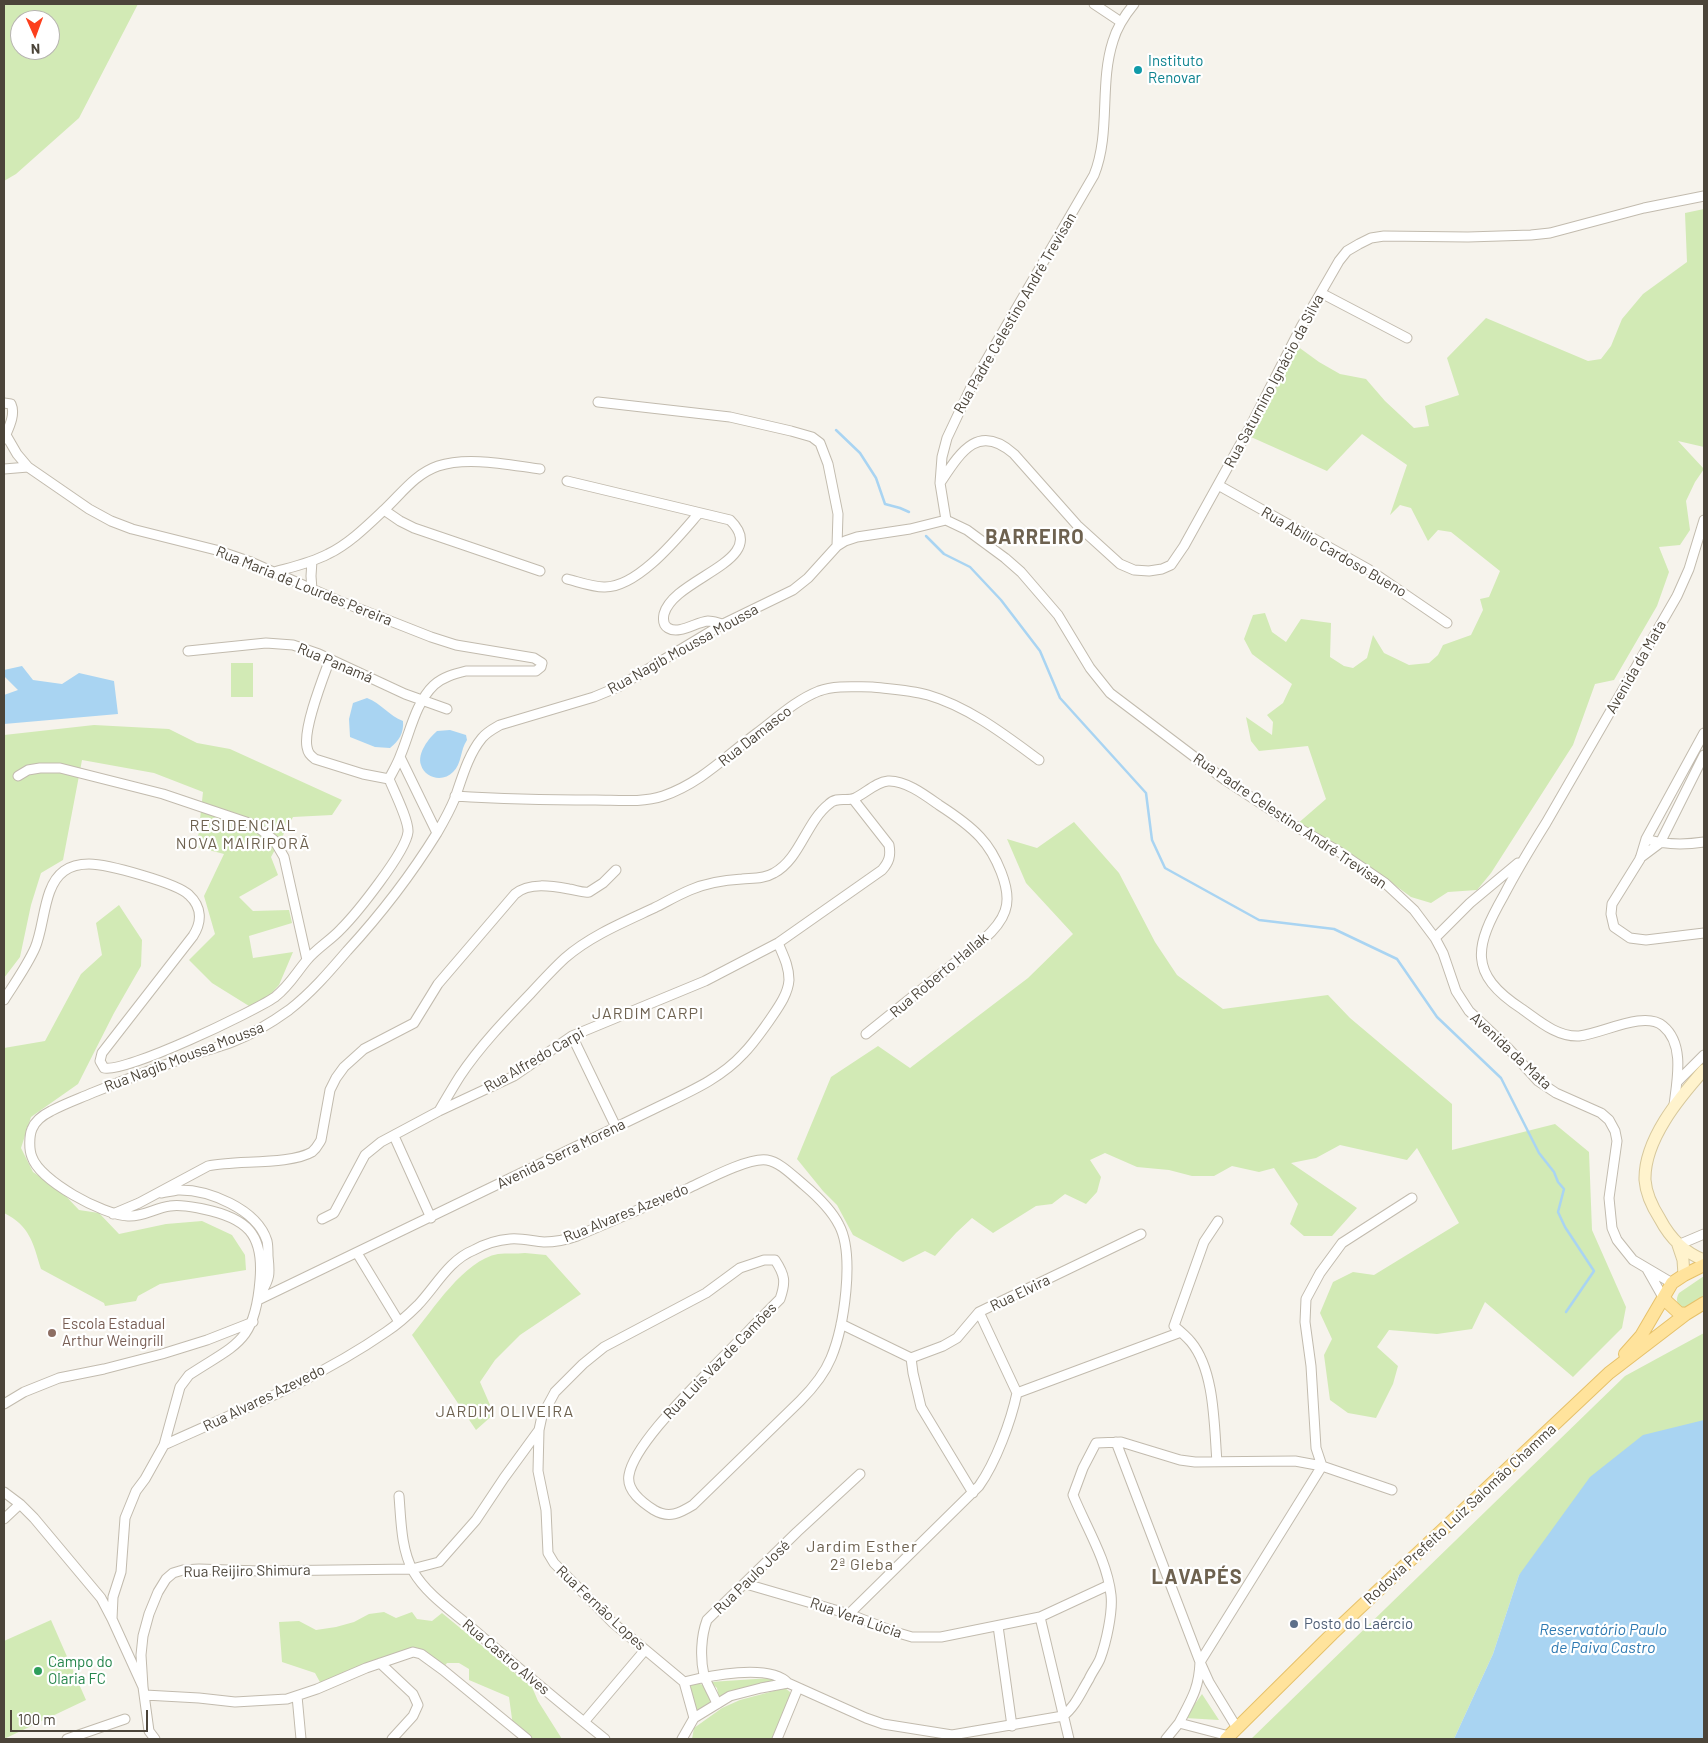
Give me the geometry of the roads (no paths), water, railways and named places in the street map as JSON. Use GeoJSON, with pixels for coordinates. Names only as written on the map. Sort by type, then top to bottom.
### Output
{"type":"FeatureCollection","features":[{"type":"Feature","properties":{"kind":"main road"},"geometry":{"type":"LineString","coordinates":[[1704,1070],[1674,1105],[1653,1145],[1646,1164],[1645,1181],[1655,1211],[1671,1238],[1678,1245],[1704,1260]]}},
{"type":"Feature","properties":{"kind":"main road"},"geometry":{"type":"LineString","coordinates":[[1678,1245],[1684,1260],[1684,1275]]}},
{"type":"Feature","properties":{"kind":"main road"},"geometry":{"type":"LineString","coordinates":[[1672,1283],[1704,1265]]}},
{"type":"Feature","properties":{"kind":"main road","name":"Rodovia Prefeito Luiz Salomão Chamma"},"geometry":{"type":"LineString","coordinates":[[1609,1373],[1641,1336],[1672,1283]]}},
{"type":"Feature","properties":{"kind":"main road"},"geometry":{"type":"LineString","coordinates":[[1664,1299],[1679,1313],[1686,1314]]}},
{"type":"Feature","properties":{"kind":"main road","name":"Rodovia Prefeito Luiz Salomão Chamma"},"geometry":{"type":"LineString","coordinates":[[1231,1735],[1359,1608],[1609,1373],[1686,1314],[1704,1303]]}},
{"type":"Feature","properties":{"kind":"street"},"geometry":{"type":"LineString","coordinates":[[1094,4],[1121,22]]}},
{"type":"Feature","properties":{"kind":"street","name":"Rua Padre Celestino André Trevisan"},"geometry":{"type":"LineString","coordinates":[[1134,4],[1121,22],[1113,40],[1107,69],[1099,162],[1079,201],[1021,297],[973,383],[947,438],[942,457],[940,483],[946,520],[967,530],[1022,572],[1052,608],[1090,668],[1110,693],[1224,780],[1295,826],[1338,850],[1385,883],[1414,910],[1435,938]]}},
{"type":"Feature","properties":{"kind":"street","name":"Rua Saturnino Ignácio da Silva"},"geometry":{"type":"LineString","coordinates":[[940,483],[963,452],[974,444],[985,440],[995,441],[1004,445],[1014,454],[1078,525],[1120,564],[1134,570],[1162,570],[1171,565],[1184,546],[1301,327],[1339,261],[1348,251],[1371,238],[1392,236],[1531,235],[1550,233],[1644,208],[1704,196]]}},
{"type":"Feature","properties":{"kind":"street"},"geometry":{"type":"LineString","coordinates":[[1321,293],[1407,338]]}},
{"type":"Feature","properties":{"kind":"street"},"geometry":{"type":"LineString","coordinates":[[598,402],[730,417],[812,437],[820,443],[828,464],[838,514],[837,546]]}},
{"type":"Feature","properties":{"kind":"street"},"geometry":{"type":"LineString","coordinates":[[4,403],[11,404],[13,408],[13,416],[5,437]]}},
{"type":"Feature","properties":{"kind":"street","name":"Rua Maria de Lourdes Pereira"},"geometry":{"type":"LineString","coordinates":[[5,437],[28,467],[111,521],[132,529],[216,550],[430,637],[456,645],[534,658],[542,663],[541,667],[536,671],[466,671],[456,674],[435,684],[422,701]]}},
{"type":"Feature","properties":{"kind":"street"},"geometry":{"type":"LineString","coordinates":[[274,572],[312,562],[330,554],[384,510],[410,482],[426,471],[440,466],[474,462],[540,470]]}},
{"type":"Feature","properties":{"kind":"street"},"geometry":{"type":"LineString","coordinates":[[4,469],[28,467]]}},
{"type":"Feature","properties":{"kind":"street"},"geometry":{"type":"LineString","coordinates":[[567,481],[730,520],[740,534],[740,542],[733,556],[699,578],[674,598],[667,606],[664,624],[672,630],[708,621],[723,624]]}},
{"type":"Feature","properties":{"kind":"street","name":"Rua Abílio Cardoso Bueno"},"geometry":{"type":"LineString","coordinates":[[1218,485],[1368,569],[1447,622]]}},
{"type":"Feature","properties":{"kind":"street"},"geometry":{"type":"LineString","coordinates":[[384,510],[414,528],[540,571]]}},
{"type":"Feature","properties":{"kind":"street"},"geometry":{"type":"LineString","coordinates":[[567,579],[605,588],[626,581],[660,557],[700,513]]}},
{"type":"Feature","properties":{"kind":"street","name":"Rua Nagib Moussa Moussa"},"geometry":{"type":"LineString","coordinates":[[112,1619],[113,1597],[121,1572],[125,1518],[136,1491],[164,1445],[180,1387],[184,1380],[235,1346],[253,1322],[259,1299],[262,1264],[259,1246],[253,1234],[244,1225],[216,1212],[174,1205],[161,1207],[139,1216],[112,1214],[96,1208],[80,1198],[41,1171],[32,1157],[30,1140],[32,1129],[38,1119],[74,1100],[232,1042],[270,1024],[299,1003],[363,934],[401,887],[447,816],[475,748],[488,732],[500,725],[584,700],[618,687],[723,624],[793,590],[820,567],[837,546],[845,541],[946,520]]}},
{"type":"Feature","properties":{"kind":"street","name":"Avenida da Mata"},"geometry":{"type":"LineString","coordinates":[[1674,1105],[1678,1064],[1674,1043],[1670,1033],[1663,1026],[1649,1020],[1594,1034],[1577,1036],[1564,1034],[1550,1028],[1518,1007],[1498,990],[1488,978],[1483,965],[1481,951],[1483,935],[1523,859],[1546,823],[1677,596],[1689,569],[1704,520]]}},
{"type":"Feature","properties":{"kind":"street"},"geometry":{"type":"LineString","coordinates":[[312,562],[312,590]]}},
{"type":"Feature","properties":{"kind":"street","name":"Rua Panamá"},"geometry":{"type":"LineString","coordinates":[[188,651],[278,643],[293,645],[330,659],[422,701],[447,708]]}},
{"type":"Feature","properties":{"kind":"street"},"geometry":{"type":"LineString","coordinates":[[330,659],[312,712],[306,740],[309,755],[315,759],[363,774],[389,779]]}},
{"type":"Feature","properties":{"kind":"street","name":"Rua Damasco"},"geometry":{"type":"LineString","coordinates":[[455,796],[644,800],[662,796],[702,777],[744,742],[803,698],[821,690],[839,687],[888,688],[928,695],[969,712],[1001,732],[1039,760]]}},
{"type":"Feature","properties":{"kind":"street"},"geometry":{"type":"LineString","coordinates":[[4,1000],[34,949],[41,930],[48,896],[54,882],[62,872],[74,865],[89,864],[136,874],[179,888],[190,895],[200,912],[198,928],[102,1053],[100,1061],[104,1068],[130,1064],[178,1045],[252,1011],[275,996],[298,973],[307,960],[342,928],[368,897],[399,854],[405,842],[408,832],[407,823],[389,779],[400,757],[422,701]]}},
{"type":"Feature","properties":{"kind":"street"},"geometry":{"type":"LineString","coordinates":[[1704,733],[1646,839],[1640,859],[1612,904],[1611,914],[1614,927],[1630,938],[1646,940],[1704,933]]}},
{"type":"Feature","properties":{"kind":"street"},"geometry":{"type":"LineString","coordinates":[[1640,859],[1660,843],[1704,755]]}},
{"type":"Feature","properties":{"kind":"street"},"geometry":{"type":"LineString","coordinates":[[400,757],[437,833]]}},
{"type":"Feature","properties":{"kind":"street"},"geometry":{"type":"LineString","coordinates":[[18,776],[28,770],[60,768],[163,794],[260,828],[274,840],[284,857],[307,960]]}},
{"type":"Feature","properties":{"kind":"street","name":"Rua Roberto Hallak"},"geometry":{"type":"LineString","coordinates":[[853,799],[882,782],[897,782],[908,786],[953,814],[981,837],[990,850],[1005,882],[1007,894],[1006,911],[998,926],[970,951],[866,1034]]}},
{"type":"Feature","properties":{"kind":"street"},"geometry":{"type":"LineString","coordinates":[[439,1111],[460,1076],[480,1050],[513,1012],[566,957],[623,922],[690,890],[710,884],[759,878],[775,873],[790,858],[830,802],[837,799],[853,799]]}},
{"type":"Feature","properties":{"kind":"street","name":"Rua Alfredo Carpi"},"geometry":{"type":"LineString","coordinates":[[322,1220],[334,1213],[339,1207],[365,1155],[373,1147],[439,1111],[514,1076],[572,1036],[705,980],[778,943],[882,870],[888,863],[891,854],[889,845],[853,799]]}},
{"type":"Feature","properties":{"kind":"street"},"geometry":{"type":"LineString","coordinates":[[1646,839],[1660,843],[1689,844],[1704,842]]}},
{"type":"Feature","properties":{"kind":"street","name":"Avenida da Mata"},"geometry":{"type":"LineString","coordinates":[[1523,859],[1470,904],[1435,938],[1443,953],[1456,991],[1468,1011],[1503,1043],[1538,1081],[1556,1093],[1601,1113],[1609,1120],[1615,1131],[1617,1141],[1609,1198],[1612,1228],[1624,1251],[1646,1269]]}},
{"type":"Feature","properties":{"kind":"street"},"geometry":{"type":"LineString","coordinates":[[112,1214],[208,1166],[310,1153],[317,1148],[323,1130],[330,1090],[344,1067],[364,1049],[414,1023],[438,984],[515,894],[521,889],[537,886],[558,887],[584,893],[589,892],[616,870]]}},
{"type":"Feature","properties":{"kind":"street","name":"Avenida Serra Morena"},"geometry":{"type":"LineString","coordinates":[[259,1299],[431,1218],[718,1076],[744,1053],[776,1011],[786,994],[789,981],[788,970],[786,960],[778,943]]}},
{"type":"Feature","properties":{"kind":"street"},"geometry":{"type":"LineString","coordinates":[[572,1036],[616,1127]]}},
{"type":"Feature","properties":{"kind":"street"},"geometry":{"type":"LineString","coordinates":[[1677,1082],[1704,1054]]}},
{"type":"Feature","properties":{"kind":"street"},"geometry":{"type":"LineString","coordinates":[[394,1136],[431,1218]]}},
{"type":"Feature","properties":{"kind":"street","name":"Rua Alvares Azevedo"},"geometry":{"type":"LineString","coordinates":[[164,1445],[283,1391],[343,1358],[399,1322],[418,1304],[438,1279],[457,1260],[471,1251],[505,1240],[525,1239],[553,1242],[577,1236],[728,1170],[757,1160],[766,1159],[774,1162],[812,1192],[830,1211],[839,1224],[845,1239],[846,1252],[844,1307],[841,1324]]}},
{"type":"Feature","properties":{"kind":"street"},"geometry":{"type":"LineString","coordinates":[[154,1194],[178,1190],[220,1198],[242,1210],[258,1223],[267,1241],[269,1272],[269,1279],[259,1299]]}},
{"type":"Feature","properties":{"kind":"street"},"geometry":{"type":"LineString","coordinates":[[1322,1466],[1316,1448],[1311,1366],[1305,1322],[1306,1299],[1320,1273],[1342,1243],[1412,1198]]}},
{"type":"Feature","properties":{"kind":"street"},"geometry":{"type":"LineString","coordinates":[[1218,1222],[1204,1242],[1174,1326],[1191,1342],[1204,1364],[1208,1379],[1218,1462]]}},
{"type":"Feature","properties":{"kind":"street","name":"Rua Elvira"},"geometry":{"type":"LineString","coordinates":[[1017,1393],[979,1312],[1141,1234]]}},
{"type":"Feature","properties":{"kind":"street"},"geometry":{"type":"LineString","coordinates":[[1678,1245],[1704,1234]]}},
{"type":"Feature","properties":{"kind":"street"},"geometry":{"type":"LineString","coordinates":[[357,1253],[399,1322]]}},
{"type":"Feature","properties":{"kind":"street","name":"Rua Luis Vaz de Camões"},"geometry":{"type":"LineString","coordinates":[[412,1570],[439,1562],[457,1544],[539,1430],[542,1416],[555,1392],[583,1364],[604,1347],[706,1293],[740,1268],[764,1260],[775,1260],[783,1272],[784,1287],[780,1298],[670,1412],[648,1440],[632,1467],[629,1476],[633,1492],[644,1503],[665,1515],[680,1513],[693,1505],[813,1388],[824,1373],[831,1358],[841,1324]]}},
{"type":"Feature","properties":{"kind":"street"},"geometry":{"type":"LineString","coordinates":[[1646,1269],[1672,1283]]}},
{"type":"Feature","properties":{"kind":"street"},"geometry":{"type":"LineString","coordinates":[[1646,1269],[1664,1299]]}},
{"type":"Feature","properties":{"kind":"street"},"geometry":{"type":"LineString","coordinates":[[841,1324],[911,1358],[943,1346],[957,1338],[979,1312]]}},
{"type":"Feature","properties":{"kind":"street"},"geometry":{"type":"LineString","coordinates":[[4,1404],[24,1392],[60,1378],[162,1354],[207,1340],[253,1322]]}},
{"type":"Feature","properties":{"kind":"street"},"geometry":{"type":"LineString","coordinates":[[849,1614],[973,1493],[990,1468],[1013,1411],[1017,1393],[1181,1332]]}},
{"type":"Feature","properties":{"kind":"street"},"geometry":{"type":"LineString","coordinates":[[911,1358],[921,1407],[973,1493]]}},
{"type":"Feature","properties":{"kind":"street","name":"Rua Fernão Lopes"},"geometry":{"type":"LineString","coordinates":[[539,1430],[538,1471],[546,1510],[548,1553],[554,1564],[606,1615],[684,1682]]}},
{"type":"Feature","properties":{"kind":"street"},"geometry":{"type":"LineString","coordinates":[[1116,1442],[1200,1662],[1231,1735]]}},
{"type":"Feature","properties":{"kind":"street"},"geometry":{"type":"LineString","coordinates":[[694,1718],[684,1682],[704,1677],[761,1673],[774,1674],[798,1688],[883,1724],[952,1737],[1063,1716],[1070,1711],[1100,1659],[1110,1607],[1109,1585],[1103,1565],[1073,1495],[1096,1443],[1121,1442],[1180,1460],[1295,1462],[1322,1466],[1392,1490]]}},
{"type":"Feature","properties":{"kind":"street"},"geometry":{"type":"LineString","coordinates":[[1166,1739],[1179,1723],[1194,1695],[1199,1681],[1200,1662],[1322,1466]]}},
{"type":"Feature","properties":{"kind":"street","name":"Rua Paulo José"},"geometry":{"type":"LineString","coordinates":[[704,1677],[702,1640],[708,1620],[797,1532],[860,1474]]}},
{"type":"Feature","properties":{"kind":"street"},"geometry":{"type":"LineString","coordinates":[[4,1492],[20,1504],[101,1598],[144,1691],[149,1735],[155,1739]]}},
{"type":"Feature","properties":{"kind":"street"},"geometry":{"type":"LineString","coordinates":[[399,1496],[402,1533],[412,1570]]}},
{"type":"Feature","properties":{"kind":"street"},"geometry":{"type":"LineString","coordinates":[[4,1519],[20,1504]]}},
{"type":"Feature","properties":{"kind":"street","name":"Rua Reijiro Shimura"},"geometry":{"type":"LineString","coordinates":[[144,1691],[141,1655],[143,1636],[158,1592],[166,1579],[173,1573],[199,1569],[242,1571],[412,1570]]}},
{"type":"Feature","properties":{"kind":"street","name":"Rua Castro Alves"},"geometry":{"type":"LineString","coordinates":[[412,1570],[430,1592],[605,1739]]}},
{"type":"Feature","properties":{"kind":"street","name":"Rua Vera Lúcia"},"geometry":{"type":"LineString","coordinates":[[746,1584],[849,1614],[895,1632],[919,1638],[941,1637],[1040,1617],[1109,1585]]}},
{"type":"Feature","properties":{"kind":"street"},"geometry":{"type":"LineString","coordinates":[[1040,1617],[1069,1739]]}},
{"type":"Feature","properties":{"kind":"street"},"geometry":{"type":"LineString","coordinates":[[998,1626],[1012,1726]]}},
{"type":"Feature","properties":{"kind":"street"},"geometry":{"type":"LineString","coordinates":[[584,1722],[645,1650]]}},
{"type":"Feature","properties":{"kind":"street"},"geometry":{"type":"LineString","coordinates":[[144,1691],[235,1702],[273,1700],[296,1696],[413,1652],[420,1654],[443,1670],[520,1737]]}},
{"type":"Feature","properties":{"kind":"street"},"geometry":{"type":"LineString","coordinates":[[380,1663],[413,1694],[418,1705],[413,1716],[392,1739]]}},
{"type":"Feature","properties":{"kind":"street"},"geometry":{"type":"LineString","coordinates":[[704,1677],[717,1704]]}},
{"type":"Feature","properties":{"kind":"street"},"geometry":{"type":"LineString","coordinates":[[682,1739],[694,1718],[730,1696],[788,1683]]}},
{"type":"Feature","properties":{"kind":"street"},"geometry":{"type":"LineString","coordinates":[[777,1739],[798,1688]]}},
{"type":"Feature","properties":{"kind":"street"},"geometry":{"type":"LineString","coordinates":[[296,1696],[301,1739]]}},
{"type":"Feature","properties":{"kind":"street"},"geometry":{"type":"LineString","coordinates":[[67,1739],[125,1719]]}},
{"type":"Feature","properties":{"kind":"street"},"geometry":{"type":"LineString","coordinates":[[1179,1723],[1231,1735]]}},
{"type":"Feature","properties":{"kind":"water"},"geometry":{"type":"Polygon","coordinates":[[[22,666],[33,680],[62,684],[79,673],[114,681],[118,714],[4,724],[4,695],[18,690],[4,676],[4,670],[22,666]]]}},
{"type":"Feature","properties":{"kind":"water"},"geometry":{"type":"Polygon","coordinates":[[[367,698],[403,721],[403,729],[400,736],[390,748],[375,747],[350,737],[349,719],[353,703],[367,698]]]}},
{"type":"Feature","properties":{"kind":"water"},"geometry":{"type":"Polygon","coordinates":[[[450,730],[466,735],[467,740],[456,769],[445,777],[435,778],[423,770],[420,760],[422,751],[437,731],[450,730]]]}},
{"type":"Feature","properties":{"kind":"water","name":"Reservatório Paulo de Paiva Castro"},"geometry":{"type":"Polygon","coordinates":[[[1704,1420],[1704,1739],[1454,1739],[1493,1654],[1519,1575],[1590,1477],[1643,1435],[1704,1420]]]}},
{"type":"Feature","properties":{"kind":"waterway"},"geometry":{"type":"LineString","coordinates":[[836,430],[860,453],[876,478],[885,504],[909,512]]}},
{"type":"Feature","properties":{"kind":"waterway"},"geometry":{"type":"LineString","coordinates":[[926,536],[944,554],[970,567],[1001,600],[1040,651],[1060,698],[1146,793],[1152,840],[1165,868],[1259,920],[1334,929],[1397,959],[1437,1017],[1501,1078],[1539,1153],[1564,1189],[1558,1212],[1565,1227],[1594,1271],[1566,1312]]}},
{"type":"Feature","properties":{"kind":"place","name":"Instituto Renovar"},"geometry":{"type":"Point","coordinates":[1138,70]}},
{"type":"Feature","properties":{"kind":"place","name":"Escola Estadual Arthur Weingrill"},"geometry":{"type":"Point","coordinates":[52,1333]}},
{"type":"Feature","properties":{"kind":"place","name":"Posto do Laércio"},"geometry":{"type":"Point","coordinates":[1294,1624]}},
{"type":"Feature","properties":{"kind":"place","name":"Campo do Olaria FC"},"geometry":{"type":"Point","coordinates":[38,1671]}},
{"type":"Feature","properties":{"kind":"district","name":"BARREIRO"},"geometry":{"type":"Point","coordinates":[1035,537]}},
{"type":"Feature","properties":{"kind":"district","name":"RESIDENCIAL NOVA MAIRIPORÃ"},"geometry":{"type":"Point","coordinates":[243,835]}},
{"type":"Feature","properties":{"kind":"district","name":"JARDIM CARPI"},"geometry":{"type":"Point","coordinates":[648,1014]}},
{"type":"Feature","properties":{"kind":"district","name":"JARDIM OLIVEIRA"},"geometry":{"type":"Point","coordinates":[505,1412]}},
{"type":"Feature","properties":{"kind":"district","name":"Jardim Esther 2ª Gleba"},"geometry":{"type":"Point","coordinates":[862,1556]}},
{"type":"Feature","properties":{"kind":"district","name":"LAVAPÉS"},"geometry":{"type":"Point","coordinates":[1197,1577]}}]}
